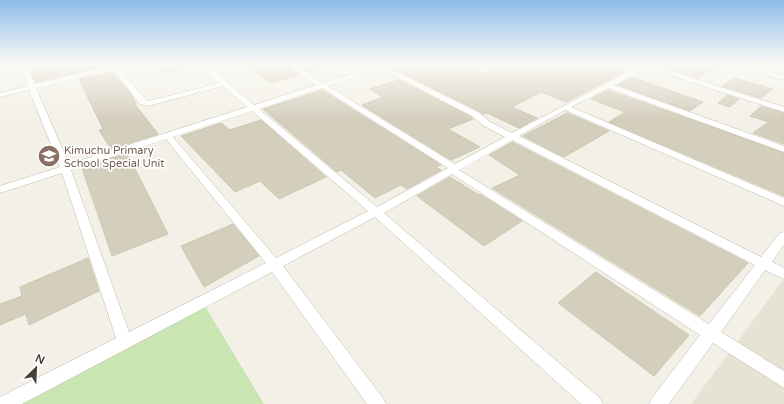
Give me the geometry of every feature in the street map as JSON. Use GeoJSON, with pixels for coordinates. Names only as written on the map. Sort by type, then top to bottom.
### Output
{"type":"FeatureCollection","features":[{"type":"Feature","properties":{"kind":"street"},"geometry":{"type":"LineString","coordinates":[[30,82],[66,169],[125,341]]}},
{"type":"Feature","properties":{"kind":"street"},"geometry":{"type":"LineString","coordinates":[[0,95],[52,82]]}},
{"type":"Feature","properties":{"kind":"street"},"geometry":{"type":"LineString","coordinates":[[126,82],[143,102],[148,104],[224,84]]}},
{"type":"Feature","properties":{"kind":"street"},"geometry":{"type":"LineString","coordinates":[[222,82],[376,212],[594,404]]}},
{"type":"Feature","properties":{"kind":"street"},"geometry":{"type":"LineString","coordinates":[[316,82],[784,380]]}},
{"type":"Feature","properties":{"kind":"street"},"geometry":{"type":"LineString","coordinates":[[0,190],[334,82]]}},
{"type":"Feature","properties":{"kind":"street"},"geometry":{"type":"LineString","coordinates":[[411,82],[475,114],[488,124],[784,274]]}},
{"type":"Feature","properties":{"kind":"street"},"geometry":{"type":"LineString","coordinates":[[4,404],[376,212],[512,136],[614,82]]}},
{"type":"Feature","properties":{"kind":"street"},"geometry":{"type":"LineString","coordinates":[[700,82],[784,110]]}},
{"type":"Feature","properties":{"kind":"street"},"geometry":{"type":"LineString","coordinates":[[608,85],[784,149]]}},
{"type":"Feature","properties":{"kind":"street"},"geometry":{"type":"LineString","coordinates":[[565,107],[784,202]]}},
{"type":"Feature","properties":{"kind":"street"},"geometry":{"type":"LineString","coordinates":[[168,136],[274,264],[377,404]]}},
{"type":"Feature","properties":{"kind":"street"},"geometry":{"type":"LineString","coordinates":[[658,404],[784,236]]}},
{"type":"Feature","properties":{"kind":"shaded area"},"geometry":{"type":"Polygon","coordinates":[[[784,279],[784,404],[691,404],[784,279]]]}},
{"type":"Feature","properties":{"kind":"green space"},"geometry":{"type":"Polygon","coordinates":[[[199,296],[264,404],[0,404],[0,398],[199,296]]]}},
{"type":"Feature","properties":{"kind":"building"},"geometry":{"type":"Polygon","coordinates":[[[80,82],[121,82],[131,94],[135,104],[158,134],[111,149],[99,130],[103,129],[80,82]]]}},
{"type":"Feature","properties":{"kind":"building"},"geometry":{"type":"Polygon","coordinates":[[[393,82],[403,82],[471,117],[473,119],[448,129],[480,147],[451,160],[362,105],[383,97],[370,89],[393,82]]]}},
{"type":"Feature","properties":{"kind":"building"},"geometry":{"type":"Polygon","coordinates":[[[420,82],[605,82],[566,102],[541,92],[512,107],[537,118],[519,128],[487,113],[483,114],[420,82]]]}},
{"type":"Feature","properties":{"kind":"building"},"geometry":{"type":"Polygon","coordinates":[[[624,82],[646,82],[703,102],[690,111],[618,85],[624,82]]]}},
{"type":"Feature","properties":{"kind":"building"},"geometry":{"type":"Polygon","coordinates":[[[729,82],[748,82],[773,89],[761,98],[722,86],[729,82]]]}},
{"type":"Feature","properties":{"kind":"building"},"geometry":{"type":"Polygon","coordinates":[[[322,90],[441,165],[436,167],[441,170],[407,189],[401,185],[375,198],[341,170],[337,172],[263,109],[322,90]]]}},
{"type":"Feature","properties":{"kind":"building"},"geometry":{"type":"Polygon","coordinates":[[[608,90],[784,153],[784,196],[609,122],[625,112],[591,99],[608,90]]]}},
{"type":"Feature","properties":{"kind":"building"},"geometry":{"type":"Polygon","coordinates":[[[727,95],[739,99],[730,107],[718,103],[727,95]]]}},
{"type":"Feature","properties":{"kind":"building"},"geometry":{"type":"Polygon","coordinates":[[[761,106],[784,113],[784,144],[753,133],[769,122],[750,116],[761,106]]]}},
{"type":"Feature","properties":{"kind":"building"},"geometry":{"type":"Polygon","coordinates":[[[567,113],[609,131],[564,157],[523,136],[567,113]]]}},
{"type":"Feature","properties":{"kind":"building"},"geometry":{"type":"Polygon","coordinates":[[[261,120],[326,177],[279,199],[260,181],[235,192],[181,136],[221,123],[230,130],[261,120]]]}},
{"type":"Feature","properties":{"kind":"building"},"geometry":{"type":"Polygon","coordinates":[[[512,142],[748,263],[700,316],[492,188],[520,175],[489,155],[512,142]]]}},
{"type":"Feature","properties":{"kind":"building"},"geometry":{"type":"Polygon","coordinates":[[[127,153],[168,234],[112,256],[82,168],[127,153]]]}},
{"type":"Feature","properties":{"kind":"building"},"geometry":{"type":"Polygon","coordinates":[[[450,177],[522,221],[484,246],[417,196],[450,177]]]}},
{"type":"Feature","properties":{"kind":"building"},"geometry":{"type":"Polygon","coordinates":[[[233,224],[259,256],[204,287],[181,246],[233,224]]]}},
{"type":"Feature","properties":{"kind":"building"},"geometry":{"type":"Polygon","coordinates":[[[88,258],[99,291],[29,325],[26,314],[0,325],[0,304],[22,296],[20,287],[88,258]]]}},
{"type":"Feature","properties":{"kind":"building"},"geometry":{"type":"Polygon","coordinates":[[[596,272],[689,335],[654,376],[558,303],[596,272]]]}},
{"type":"Feature","properties":{"kind":"place","name":"Kimuchu Primary School Special Unit"},"geometry":{"type":"Point","coordinates":[49,156]}}]}
